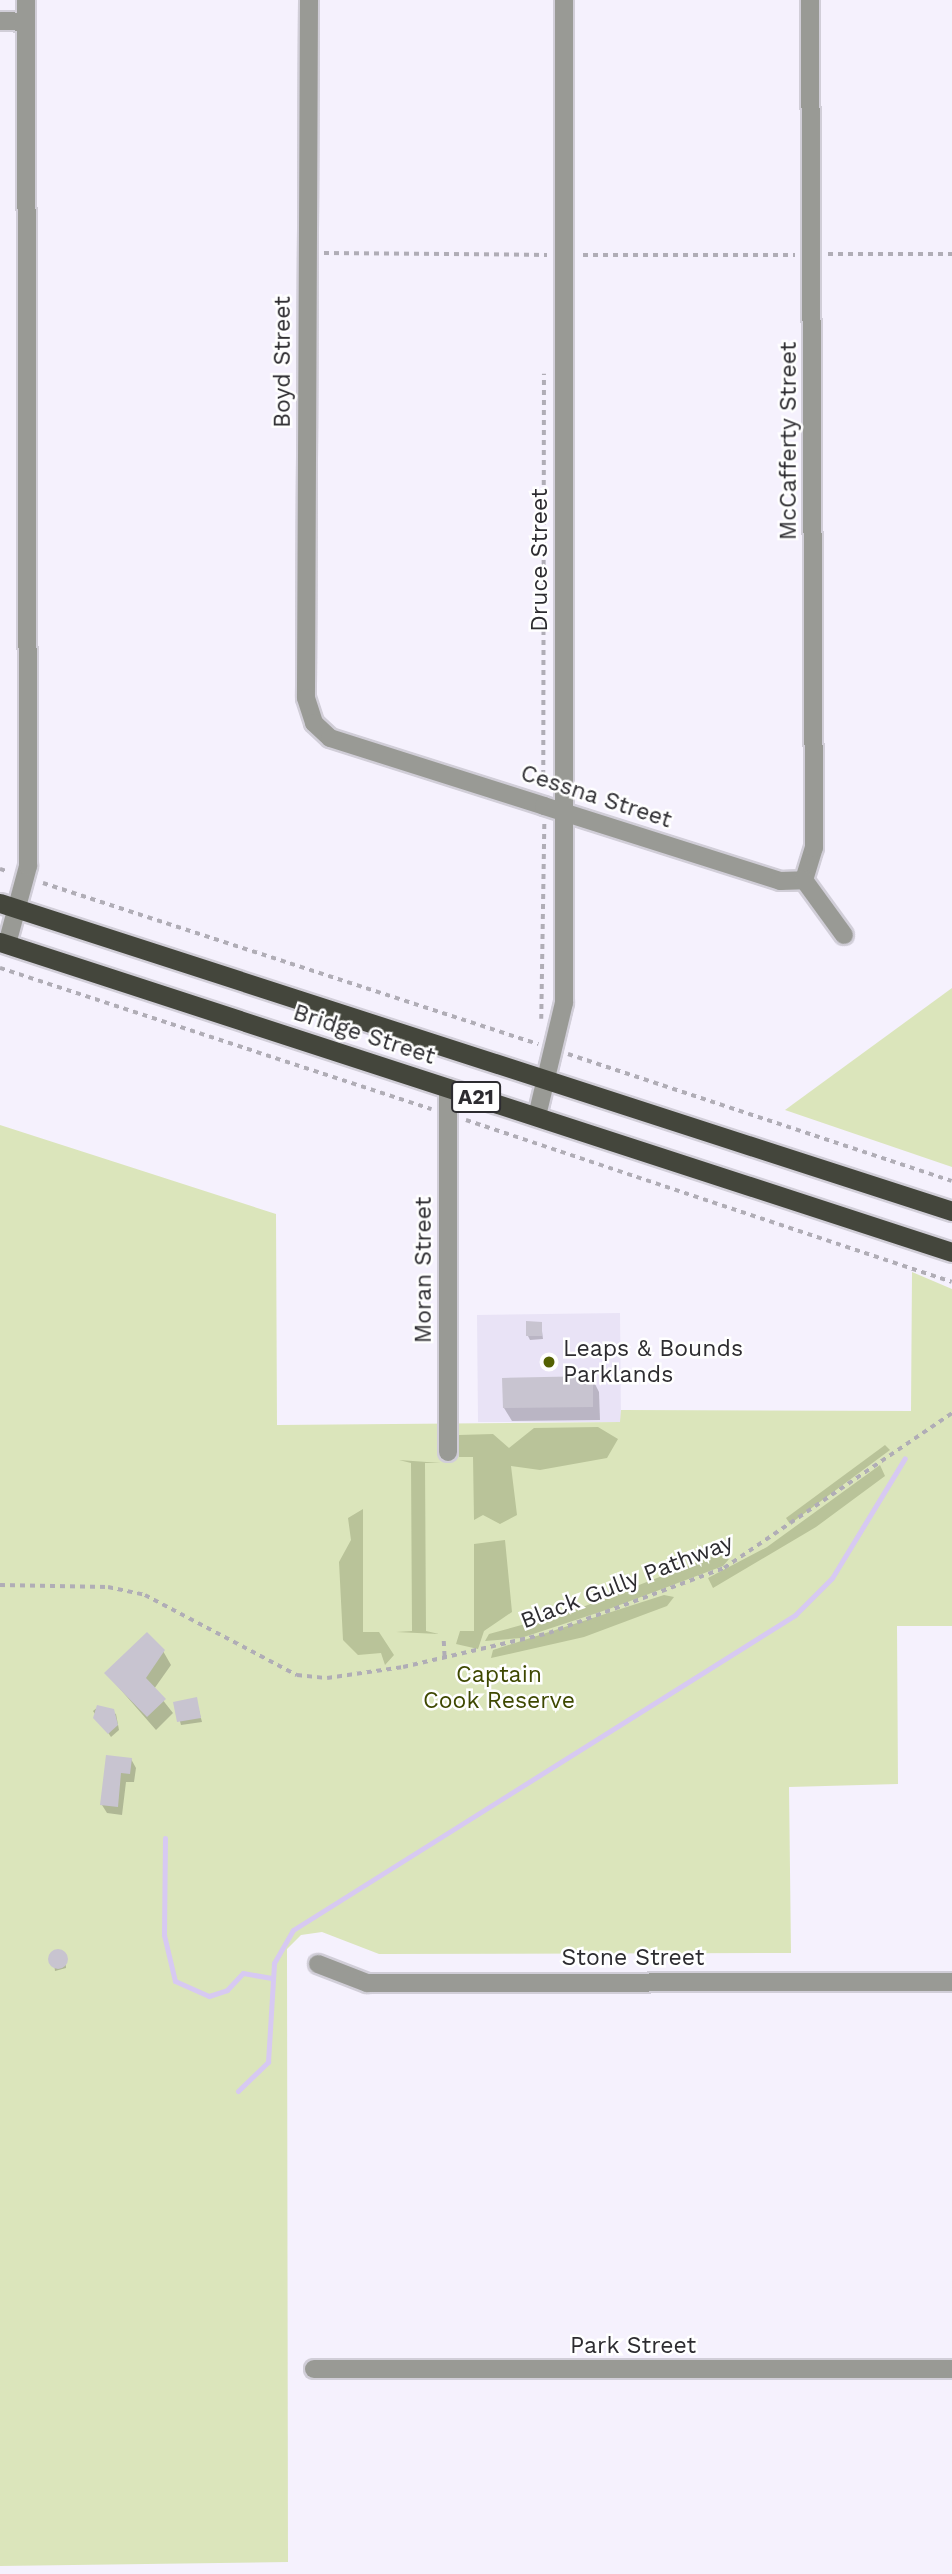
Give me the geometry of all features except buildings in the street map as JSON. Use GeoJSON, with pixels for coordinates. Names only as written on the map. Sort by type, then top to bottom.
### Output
{"type":"FeatureCollection","features":[{"type":"Feature","properties":{"kind":"highway","name":"Bridge Street"},"geometry":{"type":"LineString","coordinates":[[9,906],[952,1211]]}},
{"type":"Feature","properties":{"kind":"highway","name":"Bridge Street"},"geometry":{"type":"LineString","coordinates":[[4,943],[952,1252]]}},
{"type":"Feature","properties":{"kind":"street"},"geometry":{"type":"LineString","coordinates":[[4,943],[9,906],[27,878],[26,0]]}},
{"type":"Feature","properties":{"kind":"street","name":"Boyd Street"},"geometry":{"type":"LineString","coordinates":[[309,0],[306,698],[314,723]]}},
{"type":"Feature","properties":{"kind":"street","name":"Druce Street"},"geometry":{"type":"LineString","coordinates":[[537,1116],[556,1050],[564,1003],[564,0]]}},
{"type":"Feature","properties":{"kind":"street","name":"McCafferty Street"},"geometry":{"type":"LineString","coordinates":[[804,880],[814,848],[814,254],[810,0]]}},
{"type":"Feature","properties":{"kind":"street"},"geometry":{"type":"LineString","coordinates":[[0,21],[26,22]]}},
{"type":"Feature","properties":{"kind":"street","name":"Cessna Street"},"geometry":{"type":"LineString","coordinates":[[314,723],[330,737],[564,813],[780,881],[804,880]]}},
{"type":"Feature","properties":{"kind":"street"},"geometry":{"type":"LineString","coordinates":[[804,880],[844,935]]}},
{"type":"Feature","properties":{"kind":"street","name":"Moran Street"},"geometry":{"type":"LineString","coordinates":[[448,1088],[449,1451]]}},
{"type":"Feature","properties":{"kind":"street","name":"Stone Street"},"geometry":{"type":"LineString","coordinates":[[318,1964],[367,1983],[952,1982]]}},
{"type":"Feature","properties":{"kind":"street","name":"Park Street"},"geometry":{"type":"LineString","coordinates":[[314,2370],[952,2369]]}},
{"type":"Feature","properties":{"kind":"path"},"geometry":{"type":"LineString","coordinates":[[544,242],[544,269]]}},
{"type":"Feature","properties":{"kind":"path"},"geometry":{"type":"LineString","coordinates":[[307,253],[952,254]]}},
{"type":"Feature","properties":{"kind":"path"},"geometry":{"type":"LineString","coordinates":[[543,785],[544,367]]}},
{"type":"Feature","properties":{"kind":"path"},"geometry":{"type":"LineString","coordinates":[[540,1029],[544,824]]}},
{"type":"Feature","properties":{"kind":"path"},"geometry":{"type":"LineString","coordinates":[[0,869],[952,1181]]}},
{"type":"Feature","properties":{"kind":"path"},"geometry":{"type":"LineString","coordinates":[[0,968],[952,1282]]}},
{"type":"Feature","properties":{"kind":"path"},"geometry":{"type":"LineString","coordinates":[[530,1041],[538,1035]]}},
{"type":"Feature","properties":{"kind":"path","name":"Black Gully Pathway"},"geometry":{"type":"LineString","coordinates":[[0,1586],[108,1587],[145,1595],[264,1663],[312,1677],[445,1658],[549,1633],[724,1568],[952,1413]]}},
{"type":"Feature","properties":{"kind":"path"},"geometry":{"type":"LineString","coordinates":[[444,1641],[445,1658]]}},
{"type":"Feature","properties":{"kind":"shaded area","name":"Leaps & Bounds Parklands"},"geometry":{"type":"Polygon","coordinates":[[[620,1313],[621,1422],[478,1422],[477,1315],[620,1313]]]}},
{"type":"Feature","properties":{"kind":"green space"},"geometry":{"type":"Polygon","coordinates":[[[952,988],[952,1167],[785,1110],[952,988]]]}},
{"type":"Feature","properties":{"kind":"green space","name":"Captain Cook Reserve"},"geometry":{"type":"Polygon","coordinates":[[[0,1125],[276,1214],[277,1425],[620,1422],[621,1410],[911,1411],[912,1272],[952,1289],[952,1626],[897,1626],[898,1784],[789,1787],[791,1953],[379,1954],[322,1932],[301,1935],[287,1949],[288,2562],[0,2566],[0,1125]]]}},
{"type":"Feature","properties":{"kind":"green space"},"geometry":{"type":"Polygon","coordinates":[[[598,1427],[618,1439],[607,1458],[540,1470],[511,1466],[517,1515],[500,1524],[483,1515],[474,1520],[473,1457],[459,1457],[459,1435],[493,1434],[509,1448],[534,1428],[598,1427]]]}},
{"type":"Feature","properties":{"kind":"green space"},"geometry":{"type":"Polygon","coordinates":[[[885,1445],[890,1450],[790,1524],[786,1518],[885,1445]]]}},
{"type":"Feature","properties":{"kind":"green space"},"geometry":{"type":"Polygon","coordinates":[[[399,1460],[441,1463],[425,1463],[426,1631],[439,1634],[396,1632],[412,1631],[411,1463],[399,1460]]]}},
{"type":"Feature","properties":{"kind":"green space"},"geometry":{"type":"Polygon","coordinates":[[[880,1465],[885,1476],[816,1527],[713,1588],[708,1578],[767,1547],[880,1465]]]}},
{"type":"Feature","properties":{"kind":"green space"},"geometry":{"type":"Polygon","coordinates":[[[363,1509],[363,1632],[379,1632],[394,1655],[385,1665],[381,1653],[358,1655],[343,1640],[339,1562],[351,1540],[348,1518],[363,1509]]]}},
{"type":"Feature","properties":{"kind":"green space"},"geometry":{"type":"Polygon","coordinates":[[[505,1540],[512,1612],[484,1631],[478,1649],[456,1644],[460,1631],[474,1631],[474,1544],[505,1540]]]}},
{"type":"Feature","properties":{"kind":"green space"},"geometry":{"type":"Polygon","coordinates":[[[721,1553],[729,1559],[723,1566],[609,1609],[521,1638],[485,1641],[489,1634],[575,1610],[721,1553]]]}},
{"type":"Feature","properties":{"kind":"green space"},"geometry":{"type":"Polygon","coordinates":[[[664,1595],[674,1597],[667,1606],[584,1637],[491,1658],[493,1650],[664,1595]]]}},
{"type":"Feature","properties":{"kind":"waterway"},"geometry":{"type":"LineString","coordinates":[[238,2091],[268,2062],[274,1963],[293,1930],[795,1615],[832,1578],[905,1458]]}},
{"type":"Feature","properties":{"kind":"waterway"},"geometry":{"type":"LineString","coordinates":[[165,1838],[164,1935],[175,1981],[209,1996],[227,1990],[243,1973],[272,1978]]}},
{"type":"Feature","properties":{"kind":"place","name":"Leaps & Bounds Parklands"},"geometry":{"type":"Point","coordinates":[549,1362]}}]}
